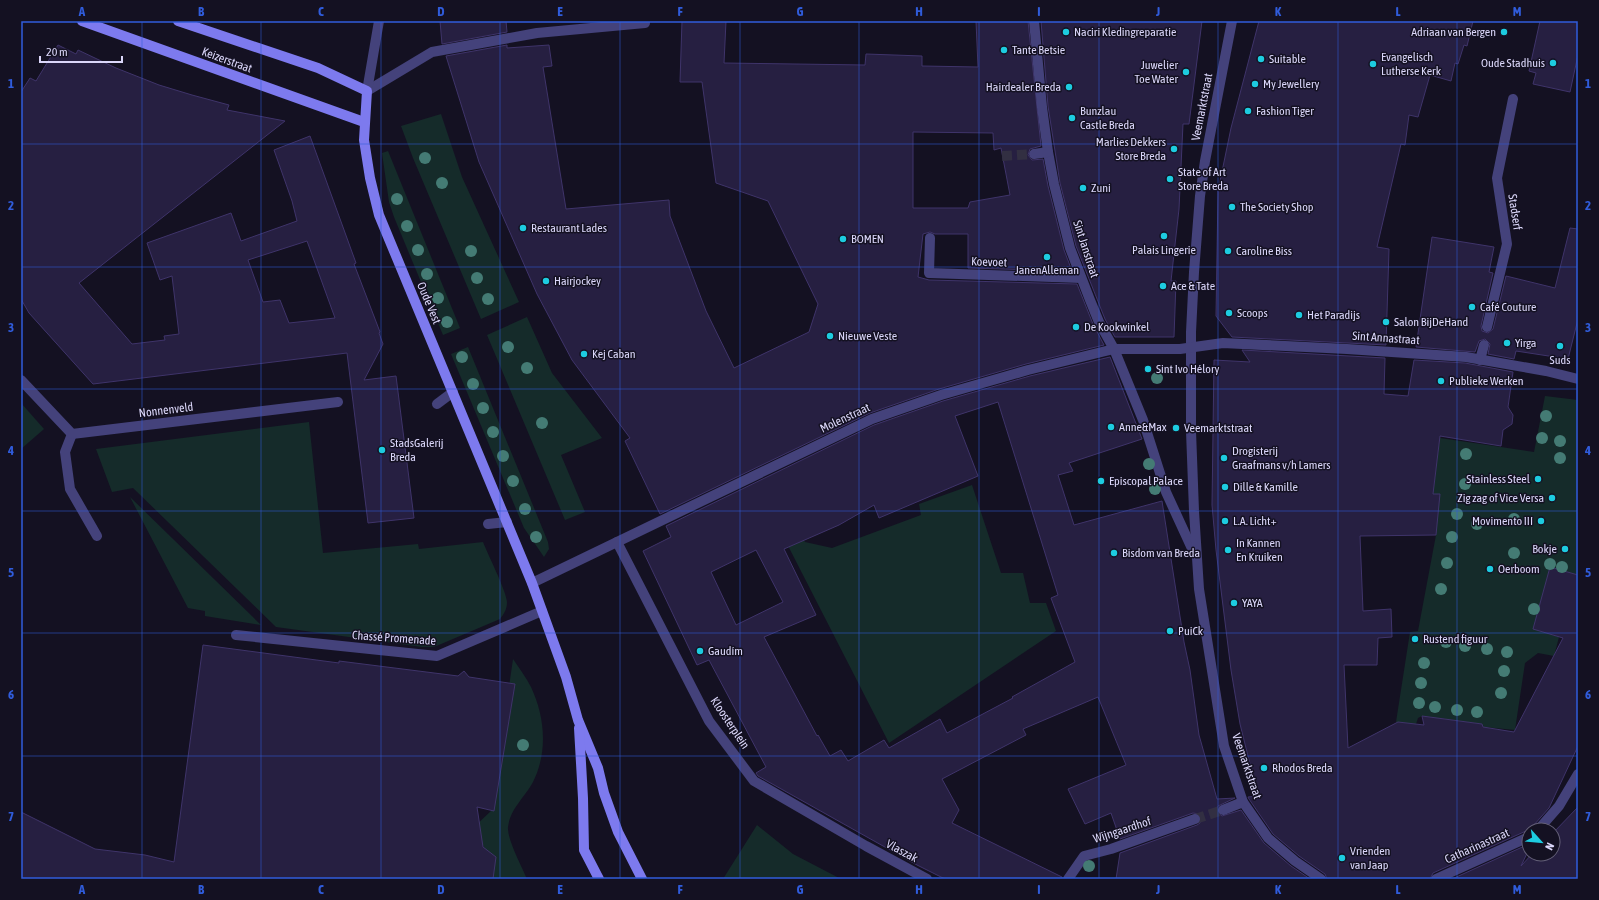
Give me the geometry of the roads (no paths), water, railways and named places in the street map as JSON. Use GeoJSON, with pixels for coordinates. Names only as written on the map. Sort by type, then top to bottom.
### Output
{"type":"FeatureCollection","features":[{"type":"Feature","properties":{"kind":"street","name":"Keizerstraat"},"geometry":{"type":"LineString","coordinates":[[82,21],[364,122]]}},
{"type":"Feature","properties":{"kind":"street","name":"Keizerstraat"},"geometry":{"type":"LineString","coordinates":[[178,21],[318,68],[367,91]]}},
{"type":"Feature","properties":{"kind":"street","name":"Oude Vest"},"geometry":{"type":"LineString","coordinates":[[379,21],[367,91],[364,122],[366,159],[379,214],[532,583]]}},
{"type":"Feature","properties":{"kind":"street","name":"Sint Janstraat"},"geometry":{"type":"LineString","coordinates":[[1034,21],[1048,152],[1062,217],[1081,278],[1099,322],[1114,349]]}},
{"type":"Feature","properties":{"kind":"street","name":"Veemarktstraat"},"geometry":{"type":"LineString","coordinates":[[1232,21],[1211,126],[1200,196],[1194,272],[1191,347],[1191,431],[1196,559],[1202,613],[1224,746],[1243,802],[1268,838],[1295,861],[1321,879]]}},
{"type":"Feature","properties":{"kind":"street"},"geometry":{"type":"LineString","coordinates":[[367,91],[432,52],[537,33],[645,23]]}},
{"type":"Feature","properties":{"kind":"street","name":"Stadserf"},"geometry":{"type":"LineString","coordinates":[[1487,327],[1507,244],[1497,178],[1513,100]]}},
{"type":"Feature","properties":{"kind":"street"},"geometry":{"type":"LineString","coordinates":[[1034,154],[1048,152]]}},
{"type":"Feature","properties":{"kind":"street","name":"Koevoet"},"geometry":{"type":"LineString","coordinates":[[930,238],[929,273],[1081,278]]}},
{"type":"Feature","properties":{"kind":"street","name":"Sint Annastraat"},"geometry":{"type":"LineString","coordinates":[[1191,347],[1223,343],[1339,348],[1466,357],[1546,371],[1578,379]]}},
{"type":"Feature","properties":{"kind":"street"},"geometry":{"type":"LineString","coordinates":[[1480,360],[1484,345]]}},
{"type":"Feature","properties":{"kind":"street","name":"Molenstraat"},"geometry":{"type":"LineString","coordinates":[[532,583],[872,419],[984,382],[1114,349],[1191,347]]}},
{"type":"Feature","properties":{"kind":"street","name":"Veemarktstraat"},"geometry":{"type":"LineString","coordinates":[[1114,349],[1143,420],[1166,492],[1196,559]]}},
{"type":"Feature","properties":{"kind":"street"},"geometry":{"type":"LineString","coordinates":[[21,380],[72,434],[65,452],[70,489],[97,536]]}},
{"type":"Feature","properties":{"kind":"street"},"geometry":{"type":"LineString","coordinates":[[436,404],[453,392]]}},
{"type":"Feature","properties":{"kind":"street","name":"Nonnenveld"},"geometry":{"type":"LineString","coordinates":[[72,434],[338,402]]}},
{"type":"Feature","properties":{"kind":"street"},"geometry":{"type":"LineString","coordinates":[[488,524],[507,522]]}},
{"type":"Feature","properties":{"kind":"street","name":"Kloosterplein"},"geometry":{"type":"LineString","coordinates":[[617,542],[709,721],[754,781],[866,846]]}},
{"type":"Feature","properties":{"kind":"street"},"geometry":{"type":"LineString","coordinates":[[532,583],[566,677],[578,720],[598,768],[604,793],[618,832],[641,879]]}},
{"type":"Feature","properties":{"kind":"street","name":"Chassé Promenade"},"geometry":{"type":"LineString","coordinates":[[236,635],[437,656],[542,611]]}},
{"type":"Feature","properties":{"kind":"street"},"geometry":{"type":"LineString","coordinates":[[578,720],[583,798],[584,850],[599,879]]}},
{"type":"Feature","properties":{"kind":"street"},"geometry":{"type":"LineString","coordinates":[[1545,822],[1559,806],[1578,774]]}},
{"type":"Feature","properties":{"kind":"street"},"geometry":{"type":"LineString","coordinates":[[1223,810],[1243,802]]}},
{"type":"Feature","properties":{"kind":"street","name":"Wijngaardhof"},"geometry":{"type":"LineString","coordinates":[[1068,879],[1084,856],[1111,849],[1195,819]]}},
{"type":"Feature","properties":{"kind":"street","name":"Catharinastraat"},"geometry":{"type":"LineString","coordinates":[[1436,879],[1521,841]]}},
{"type":"Feature","properties":{"kind":"street","name":"Vlaszak"},"geometry":{"type":"LineString","coordinates":[[866,846],[927,879]]}},
{"type":"Feature","properties":{"kind":"tunnel"},"geometry":{"type":"LineString","coordinates":[[1002,156],[1034,154]]}},
{"type":"Feature","properties":{"kind":"tunnel"},"geometry":{"type":"LineString","coordinates":[[1195,819],[1223,810]]}},
{"type":"Feature","properties":{"kind":"place","name":"Naciri Kledingreparatie"},"geometry":{"type":"Point","coordinates":[1066,32]}},
{"type":"Feature","properties":{"kind":"place","name":"Adriaan van Bergen"},"geometry":{"type":"Point","coordinates":[1504,32]}},
{"type":"Feature","properties":{"kind":"place","name":"Tante Betsie"},"geometry":{"type":"Point","coordinates":[1004,50]}},
{"type":"Feature","properties":{"kind":"place","name":"Suitable"},"geometry":{"type":"Point","coordinates":[1261,59]}},
{"type":"Feature","properties":{"kind":"place","name":"Oude Stadhuis"},"geometry":{"type":"Point","coordinates":[1553,63]}},
{"type":"Feature","properties":{"kind":"place","name":"Evangelisch Lutherse Kerk"},"geometry":{"type":"Point","coordinates":[1373,64]}},
{"type":"Feature","properties":{"kind":"place","name":"Juwelier Toe Water"},"geometry":{"type":"Point","coordinates":[1186,72]}},
{"type":"Feature","properties":{"kind":"place","name":"My Jewellery"},"geometry":{"type":"Point","coordinates":[1255,84]}},
{"type":"Feature","properties":{"kind":"place","name":"Hairdealer Breda"},"geometry":{"type":"Point","coordinates":[1069,87]}},
{"type":"Feature","properties":{"kind":"place","name":"Fashion Tiger"},"geometry":{"type":"Point","coordinates":[1248,111]}},
{"type":"Feature","properties":{"kind":"place","name":"Bunzlau Castle Breda"},"geometry":{"type":"Point","coordinates":[1072,118]}},
{"type":"Feature","properties":{"kind":"place","name":"Marlies Dekkers Store Breda"},"geometry":{"type":"Point","coordinates":[1174,149]}},
{"type":"Feature","properties":{"kind":"place","name":"State of Art Store Breda"},"geometry":{"type":"Point","coordinates":[1170,179]}},
{"type":"Feature","properties":{"kind":"place","name":"Zuni"},"geometry":{"type":"Point","coordinates":[1083,188]}},
{"type":"Feature","properties":{"kind":"place","name":"The Society Shop"},"geometry":{"type":"Point","coordinates":[1232,207]}},
{"type":"Feature","properties":{"kind":"place","name":"Restaurant Lades"},"geometry":{"type":"Point","coordinates":[523,228]}},
{"type":"Feature","properties":{"kind":"place","name":"Palais Lingerie"},"geometry":{"type":"Point","coordinates":[1164,236]}},
{"type":"Feature","properties":{"kind":"place","name":"BOMEN"},"geometry":{"type":"Point","coordinates":[843,239]}},
{"type":"Feature","properties":{"kind":"place","name":"Caroline Biss"},"geometry":{"type":"Point","coordinates":[1228,251]}},
{"type":"Feature","properties":{"kind":"place","name":"JanenAlleman"},"geometry":{"type":"Point","coordinates":[1047,257]}},
{"type":"Feature","properties":{"kind":"place","name":"Hairjockey"},"geometry":{"type":"Point","coordinates":[546,281]}},
{"type":"Feature","properties":{"kind":"place","name":"Ace & Tate"},"geometry":{"type":"Point","coordinates":[1163,286]}},
{"type":"Feature","properties":{"kind":"place","name":"Café Couture"},"geometry":{"type":"Point","coordinates":[1472,307]}},
{"type":"Feature","properties":{"kind":"place","name":"Scoops"},"geometry":{"type":"Point","coordinates":[1229,313]}},
{"type":"Feature","properties":{"kind":"place","name":"Het Paradijs"},"geometry":{"type":"Point","coordinates":[1299,315]}},
{"type":"Feature","properties":{"kind":"place","name":"Salon BijDeHand"},"geometry":{"type":"Point","coordinates":[1386,322]}},
{"type":"Feature","properties":{"kind":"place","name":"De Kookwinkel"},"geometry":{"type":"Point","coordinates":[1076,327]}},
{"type":"Feature","properties":{"kind":"place","name":"Nieuwe Veste"},"geometry":{"type":"Point","coordinates":[830,336]}},
{"type":"Feature","properties":{"kind":"place","name":"Yirga"},"geometry":{"type":"Point","coordinates":[1507,343]}},
{"type":"Feature","properties":{"kind":"place","name":"Suds"},"geometry":{"type":"Point","coordinates":[1560,346]}},
{"type":"Feature","properties":{"kind":"place","name":"Kej Caban"},"geometry":{"type":"Point","coordinates":[584,354]}},
{"type":"Feature","properties":{"kind":"place","name":"Sint Ivo Hélory"},"geometry":{"type":"Point","coordinates":[1148,369]}},
{"type":"Feature","properties":{"kind":"place","name":"Publieke Werken"},"geometry":{"type":"Point","coordinates":[1441,381]}},
{"type":"Feature","properties":{"kind":"place","name":"Anne&Max"},"geometry":{"type":"Point","coordinates":[1111,427]}},
{"type":"Feature","properties":{"kind":"place","name":"Veemarktstraat"},"geometry":{"type":"Point","coordinates":[1176,428]}},
{"type":"Feature","properties":{"kind":"place","name":"StadsGalerij Breda"},"geometry":{"type":"Point","coordinates":[382,450]}},
{"type":"Feature","properties":{"kind":"place","name":"Drogisterij Graafmans v/h Lamers"},"geometry":{"type":"Point","coordinates":[1224,458]}},
{"type":"Feature","properties":{"kind":"place","name":"Stainless Steel"},"geometry":{"type":"Point","coordinates":[1538,479]}},
{"type":"Feature","properties":{"kind":"place","name":"Episcopal Palace"},"geometry":{"type":"Point","coordinates":[1101,481]}},
{"type":"Feature","properties":{"kind":"place","name":"Dille & Kamille"},"geometry":{"type":"Point","coordinates":[1225,487]}},
{"type":"Feature","properties":{"kind":"place","name":"Zig zag of Vice Versa"},"geometry":{"type":"Point","coordinates":[1552,498]}},
{"type":"Feature","properties":{"kind":"place","name":"L.A. Licht+"},"geometry":{"type":"Point","coordinates":[1225,521]}},
{"type":"Feature","properties":{"kind":"place","name":"Movimento III"},"geometry":{"type":"Point","coordinates":[1541,521]}},
{"type":"Feature","properties":{"kind":"place","name":"Bokje"},"geometry":{"type":"Point","coordinates":[1565,549]}},
{"type":"Feature","properties":{"kind":"place","name":"In Kannen En Kruiken"},"geometry":{"type":"Point","coordinates":[1228,550]}},
{"type":"Feature","properties":{"kind":"place","name":"Bisdom van Breda"},"geometry":{"type":"Point","coordinates":[1114,553]}},
{"type":"Feature","properties":{"kind":"place","name":"Oerboom"},"geometry":{"type":"Point","coordinates":[1490,569]}},
{"type":"Feature","properties":{"kind":"place","name":"YAYA"},"geometry":{"type":"Point","coordinates":[1234,603]}},
{"type":"Feature","properties":{"kind":"place","name":"PuiCk"},"geometry":{"type":"Point","coordinates":[1170,631]}},
{"type":"Feature","properties":{"kind":"place","name":"Rustend figuur"},"geometry":{"type":"Point","coordinates":[1415,639]}},
{"type":"Feature","properties":{"kind":"place","name":"Gaudím"},"geometry":{"type":"Point","coordinates":[700,651]}},
{"type":"Feature","properties":{"kind":"place","name":"Rhodos Breda"},"geometry":{"type":"Point","coordinates":[1264,768]}},
{"type":"Feature","properties":{"kind":"place","name":"Vrienden van Jaap"},"geometry":{"type":"Point","coordinates":[1342,858]}}]}
